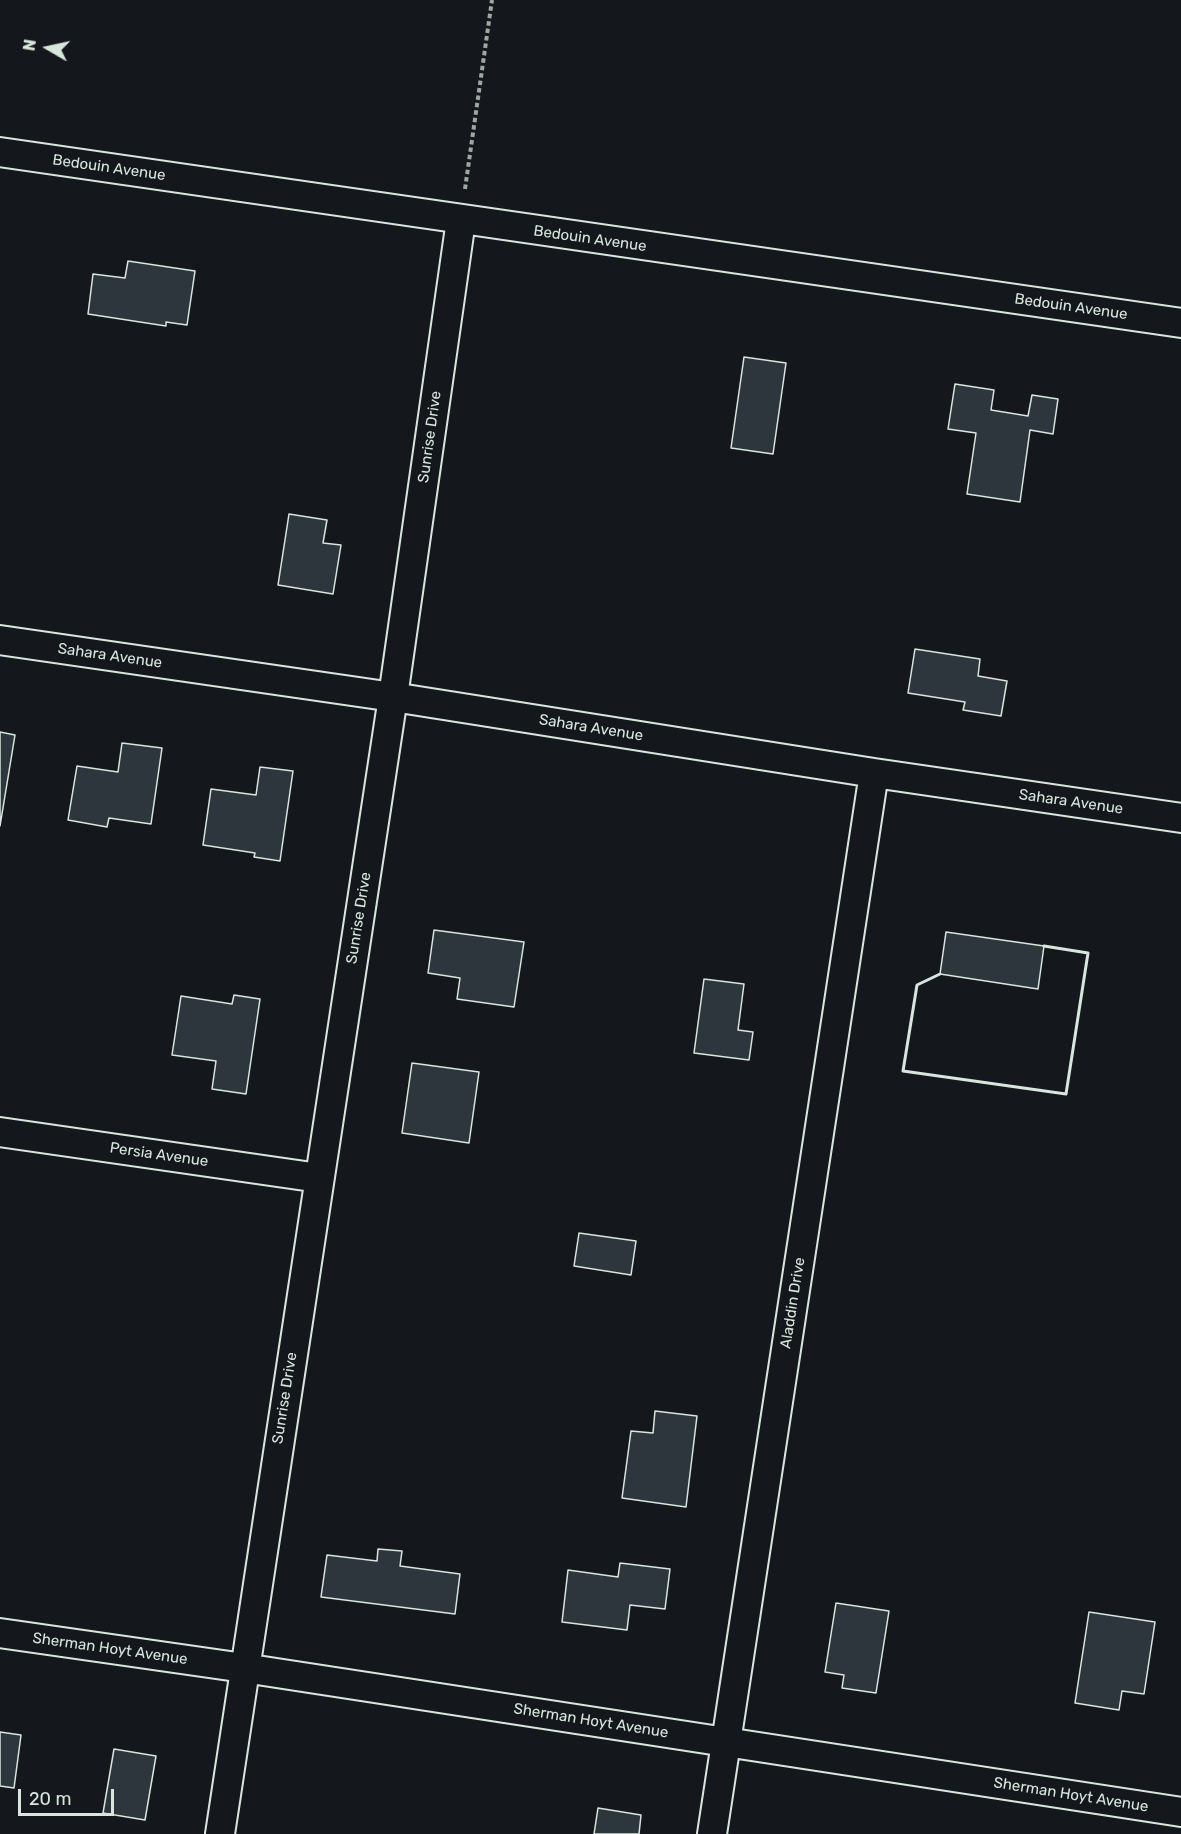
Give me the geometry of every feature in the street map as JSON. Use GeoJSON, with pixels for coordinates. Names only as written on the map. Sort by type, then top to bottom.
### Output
{"type":"FeatureCollection","features":[{"type":"Feature","properties":{"kind":"street","name":"Bedouin Avenue"},"geometry":{"type":"LineString","coordinates":[[0,152],[1181,323]]}},
{"type":"Feature","properties":{"kind":"street","name":"Sunrise Drive"},"geometry":{"type":"LineString","coordinates":[[219,1834],[393,698],[461,220]]}},
{"type":"Feature","properties":{"kind":"street","name":"Sahara Avenue"},"geometry":{"type":"LineString","coordinates":[[0,640],[1181,818]]}},
{"type":"Feature","properties":{"kind":"street","name":"Aladdin Drive"},"geometry":{"type":"LineString","coordinates":[[712,1834],[874,773]]}},
{"type":"Feature","properties":{"kind":"street","name":"Persia Avenue"},"geometry":{"type":"LineString","coordinates":[[0,1132],[319,1178]]}},
{"type":"Feature","properties":{"kind":"street","name":"Sherman Hoyt Avenue"},"geometry":{"type":"LineString","coordinates":[[0,1633],[244,1668],[1181,1812]]}},
{"type":"Feature","properties":{"kind":"path"},"geometry":{"type":"LineString","coordinates":[[461,220],[492,0]]}},
{"type":"Feature","properties":{"kind":"building"},"geometry":{"type":"Polygon","coordinates":[[[128,261],[195,271],[187,325],[166,322],[166,326],[88,314],[93,274],[125,278],[128,261]]]}},
{"type":"Feature","properties":{"kind":"building"},"geometry":{"type":"Polygon","coordinates":[[[744,357],[786,363],[773,454],[731,448],[744,357]]]}},
{"type":"Feature","properties":{"kind":"building"},"geometry":{"type":"Polygon","coordinates":[[[955,384],[994,390],[991,410],[1028,416],[1032,395],[1058,399],[1053,434],[1030,430],[1020,502],[967,494],[976,433],[948,429],[955,384]]]}},
{"type":"Feature","properties":{"kind":"building"},"geometry":{"type":"Polygon","coordinates":[[[289,514],[327,520],[323,543],[341,545],[333,594],[278,585],[289,514]]]}},
{"type":"Feature","properties":{"kind":"building"},"geometry":{"type":"Polygon","coordinates":[[[915,649],[980,659],[978,676],[1007,681],[1001,716],[963,710],[965,702],[908,693],[915,649]]]}},
{"type":"Feature","properties":{"kind":"building"},"geometry":{"type":"Polygon","coordinates":[[[0,732],[15,735],[0,826],[0,732]]]}},
{"type":"Feature","properties":{"kind":"building"},"geometry":{"type":"Polygon","coordinates":[[[122,743],[162,748],[151,824],[109,818],[107,827],[68,820],[77,766],[118,772],[122,743]]]}},
{"type":"Feature","properties":{"kind":"building"},"geometry":{"type":"Polygon","coordinates":[[[260,767],[293,771],[280,861],[254,857],[255,853],[203,845],[211,789],[256,795],[260,767]]]}},
{"type":"Feature","properties":{"kind":"building"},"geometry":{"type":"Polygon","coordinates":[[[434,930],[524,942],[514,1007],[457,999],[460,978],[428,973],[434,930]]]}},
{"type":"Feature","properties":{"kind":"building"},"geometry":{"type":"Polygon","coordinates":[[[946,932],[1044,946],[1038,989],[940,974],[946,932]]]}},
{"type":"Feature","properties":{"kind":"building"},"geometry":{"type":"Polygon","coordinates":[[[704,979],[744,984],[738,1030],[753,1032],[749,1060],[694,1053],[704,979]]]}},
{"type":"Feature","properties":{"kind":"building"},"geometry":{"type":"Polygon","coordinates":[[[234,995],[260,999],[246,1094],[212,1089],[216,1061],[172,1055],[181,996],[232,1004],[234,995]]]}},
{"type":"Feature","properties":{"kind":"building"},"geometry":{"type":"Polygon","coordinates":[[[412,1063],[479,1072],[469,1143],[402,1133],[412,1063]]]}},
{"type":"Feature","properties":{"kind":"building"},"geometry":{"type":"Polygon","coordinates":[[[579,1233],[636,1241],[631,1275],[574,1266],[579,1233]]]}},
{"type":"Feature","properties":{"kind":"building"},"geometry":{"type":"Polygon","coordinates":[[[655,1411],[697,1416],[686,1507],[622,1498],[631,1431],[653,1433],[655,1411]]]}},
{"type":"Feature","properties":{"kind":"building"},"geometry":{"type":"Polygon","coordinates":[[[378,1549],[402,1551],[400,1566],[460,1574],[455,1614],[321,1597],[327,1555],[377,1561],[378,1549]]]}},
{"type":"Feature","properties":{"kind":"building"},"geometry":{"type":"Polygon","coordinates":[[[620,1563],[670,1569],[665,1609],[630,1605],[627,1630],[562,1622],[568,1570],[618,1577],[620,1563]]]}},
{"type":"Feature","properties":{"kind":"building"},"geometry":{"type":"Polygon","coordinates":[[[836,1603],[889,1611],[876,1693],[842,1688],[844,1675],[825,1672],[836,1603]]]}},
{"type":"Feature","properties":{"kind":"building"},"geometry":{"type":"Polygon","coordinates":[[[1089,1612],[1155,1622],[1144,1694],[1122,1691],[1119,1710],[1075,1703],[1089,1612]]]}},
{"type":"Feature","properties":{"kind":"building"},"geometry":{"type":"Polygon","coordinates":[[[0,1732],[21,1735],[14,1788],[0,1786],[0,1732]]]}},
{"type":"Feature","properties":{"kind":"building"},"geometry":{"type":"Polygon","coordinates":[[[114,1749],[156,1756],[145,1820],[103,1813],[114,1749]]]}},
{"type":"Feature","properties":{"kind":"building"},"geometry":{"type":"Polygon","coordinates":[[[598,1808],[641,1815],[639,1834],[594,1834],[598,1808]]]}},
{"type":"Feature","properties":{"kind":"wall"},"geometry":{"type":"LineString","coordinates":[[940,974],[917,985],[903,1071],[1066,1094],[1088,953],[1044,946]]}}]}
